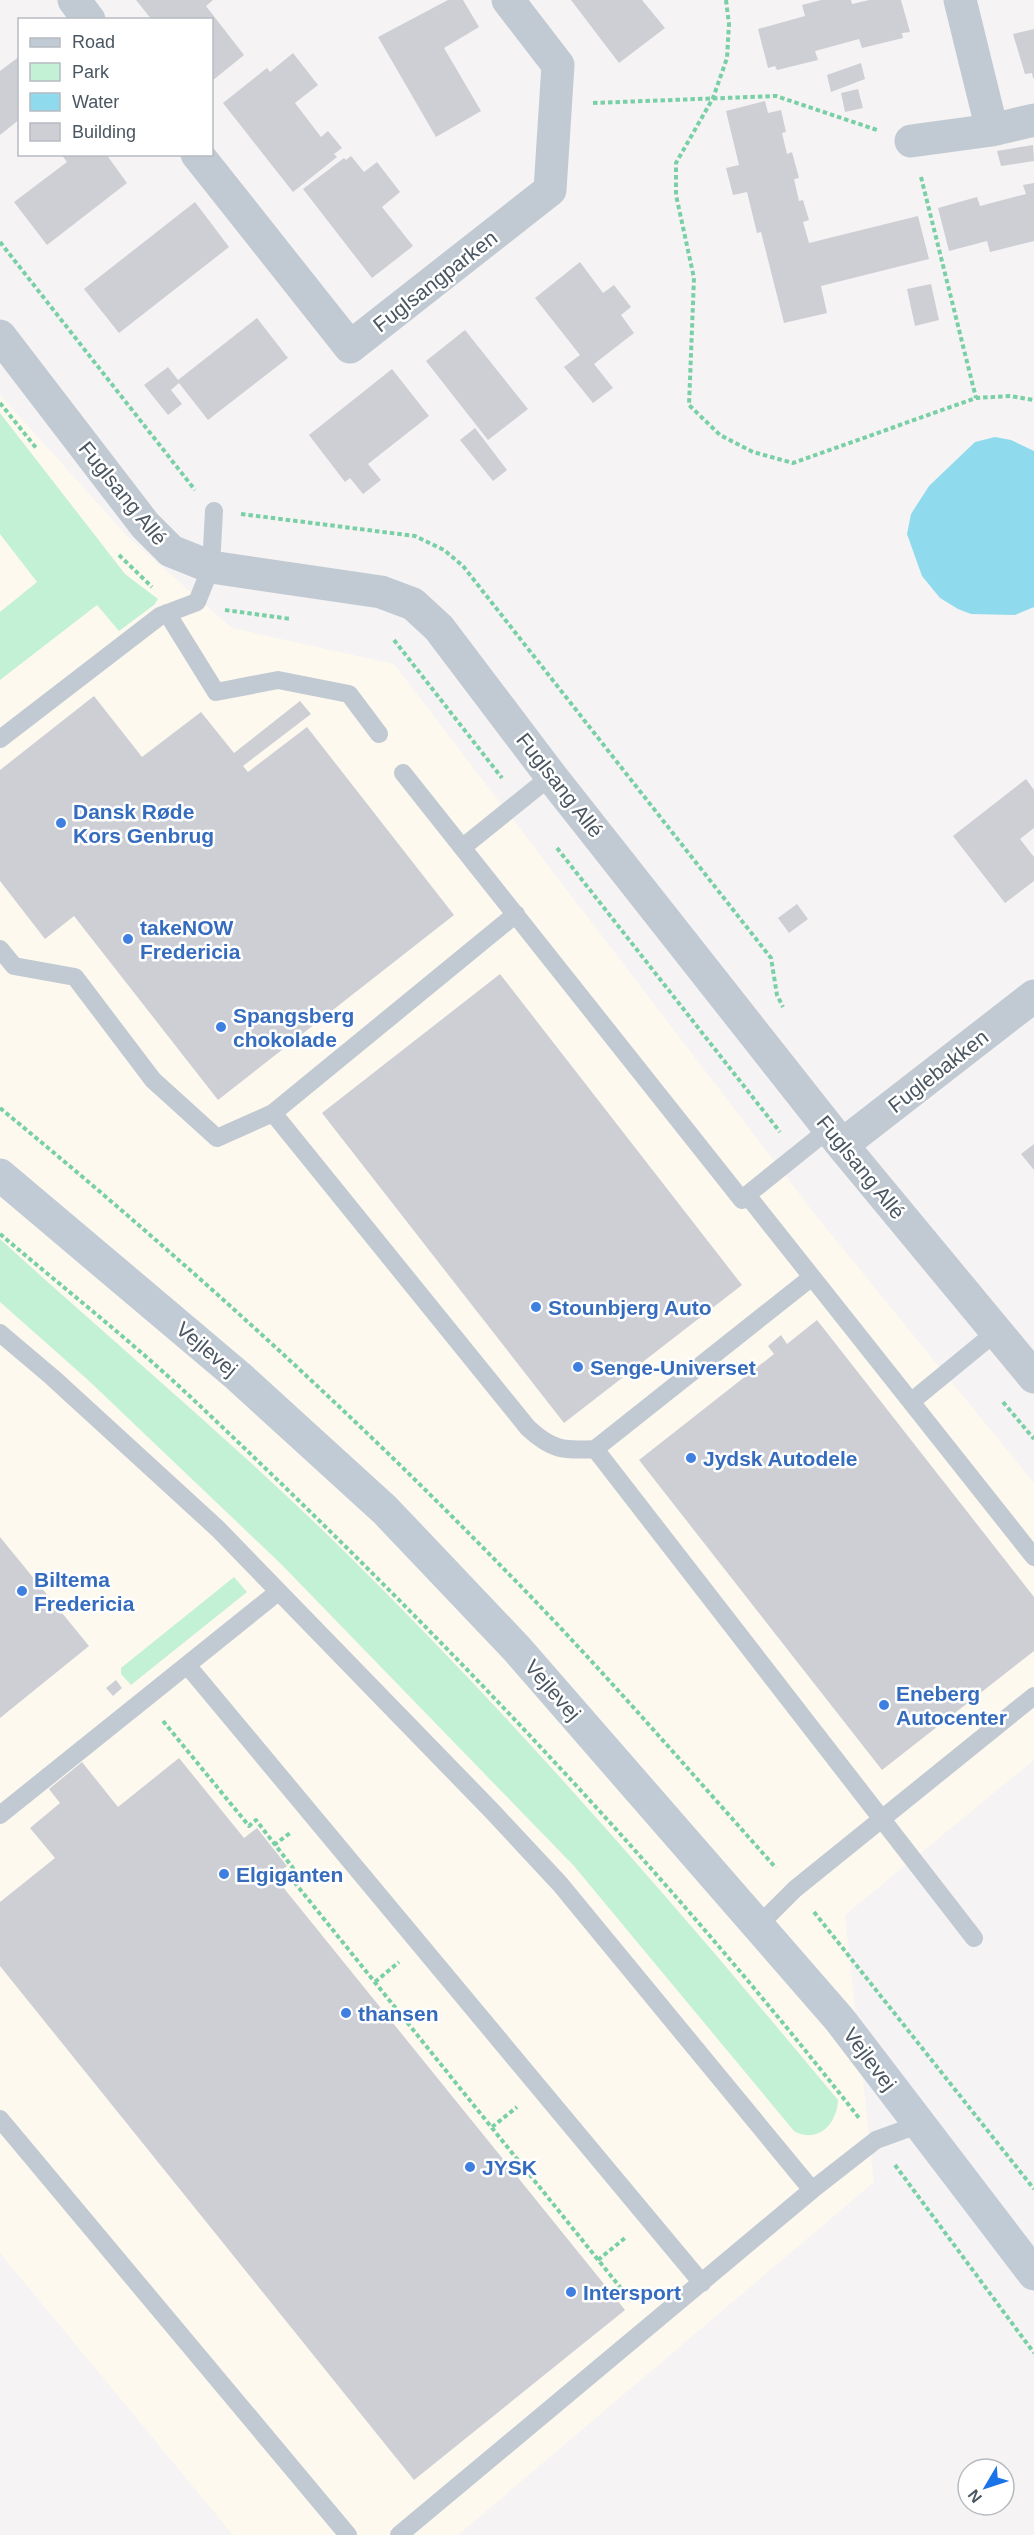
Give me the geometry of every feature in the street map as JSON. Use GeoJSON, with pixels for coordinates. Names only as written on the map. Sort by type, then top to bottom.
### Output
{"type":"FeatureCollection","features":[{"type":"Feature","properties":{"kind":"street"},"geometry":{"type":"LineString","coordinates":[[74,0],[88,18]]}},
{"type":"Feature","properties":{"kind":"street","name":"Fuglsangparken"},"geometry":{"type":"LineString","coordinates":[[199,156],[350,347],[550,190],[558,65],[508,0]]}},
{"type":"Feature","properties":{"kind":"street"},"geometry":{"type":"LineString","coordinates":[[960,0],[992,130]]}},
{"type":"Feature","properties":{"kind":"street"},"geometry":{"type":"LineString","coordinates":[[911,141],[992,130],[1034,120]]}},
{"type":"Feature","properties":{"kind":"street","name":"Fuglsang Allé"},"geometry":{"type":"LineString","coordinates":[[0,336],[145,525],[171,551],[211,567],[381,592],[413,604],[439,628],[551,776],[836,1137],[1034,1377]]}},
{"type":"Feature","properties":{"kind":"street","name":"Fuglebakken"},"geometry":{"type":"LineString","coordinates":[[836,1137],[1034,996]]}},
{"type":"Feature","properties":{"kind":"street","name":"Vejlevej"},"geometry":{"type":"LineString","coordinates":[[0,1175],[238,1376],[385,1510],[517,1649],[760,1924],[840,2020],[1034,2274]]}},
{"type":"Feature","properties":{"kind":"lane"},"geometry":{"type":"LineString","coordinates":[[0,739],[167,614],[197,602],[211,567],[214,511]]}},
{"type":"Feature","properties":{"kind":"lane"},"geometry":{"type":"LineString","coordinates":[[167,614],[216,692],[278,680],[349,694],[379,734]]}},
{"type":"Feature","properties":{"kind":"lane"},"geometry":{"type":"LineString","coordinates":[[403,773],[742,1200],[798,1155],[836,1137]]}},
{"type":"Feature","properties":{"kind":"lane"},"geometry":{"type":"LineString","coordinates":[[463,847],[551,776]]}},
{"type":"Feature","properties":{"kind":"lane"},"geometry":{"type":"LineString","coordinates":[[0,949],[14,966],[75,977],[153,1080],[218,1138],[273,1113],[516,914]]}},
{"type":"Feature","properties":{"kind":"lane"},"geometry":{"type":"LineString","coordinates":[[273,1113],[528,1428],[546,1444],[567,1451],[595,1449],[812,1277]]}},
{"type":"Feature","properties":{"kind":"lane"},"geometry":{"type":"LineString","coordinates":[[747,1195],[1034,1557]]}},
{"type":"Feature","properties":{"kind":"lane"},"geometry":{"type":"LineString","coordinates":[[912,1401],[996,1332]]}},
{"type":"Feature","properties":{"kind":"lane"},"geometry":{"type":"LineString","coordinates":[[0,1333],[61,1384],[202,1514],[560,1884],[812,2190]]}},
{"type":"Feature","properties":{"kind":"lane"},"geometry":{"type":"LineString","coordinates":[[595,1449],[974,1938]]}},
{"type":"Feature","properties":{"kind":"lane"},"geometry":{"type":"LineString","coordinates":[[0,1815],[278,1592]]}},
{"type":"Feature","properties":{"kind":"lane"},"geometry":{"type":"LineString","coordinates":[[187,1665],[702,2283]]}},
{"type":"Feature","properties":{"kind":"lane"},"geometry":{"type":"LineString","coordinates":[[760,1924],[795,1889],[1034,1696]]}},
{"type":"Feature","properties":{"kind":"lane"},"geometry":{"type":"LineString","coordinates":[[0,2119],[348,2535]]}},
{"type":"Feature","properties":{"kind":"lane"},"geometry":{"type":"LineString","coordinates":[[399,2535],[812,2190],[876,2140],[920,2124]]}},
{"type":"Feature","properties":{"kind":"path"},"geometry":{"type":"LineString","coordinates":[[726,0],[729,24],[727,58],[713,98],[676,163],[676,195],[694,278],[689,405],[720,435],[753,452],[793,463],[976,398],[1010,396],[1034,400]]}},
{"type":"Feature","properties":{"kind":"path"},"geometry":{"type":"LineString","coordinates":[[555,104],[776,96],[911,141],[976,398]]}},
{"type":"Feature","properties":{"kind":"path"},"geometry":{"type":"LineString","coordinates":[[0,403],[42,457]]}},
{"type":"Feature","properties":{"kind":"path"},"geometry":{"type":"LineString","coordinates":[[113,547],[127,565],[151,587],[221,610],[302,621]]}},
{"type":"Feature","properties":{"kind":"path"},"geometry":{"type":"LineString","coordinates":[[392,638],[798,1155]]}},
{"type":"Feature","properties":{"kind":"path"},"geometry":{"type":"LineString","coordinates":[[0,1234],[198,1404],[315,1515],[458,1659],[632,1847],[715,1942],[876,2140],[1034,2353]]}},
{"type":"Feature","properties":{"kind":"path"},"geometry":{"type":"LineString","coordinates":[[966,1357],[1034,1439]]}},
{"type":"Feature","properties":{"kind":"path"},"geometry":{"type":"LineString","coordinates":[[146,1699],[249,1826],[256,1820],[293,1868],[287,1873],[652,2326]]}},
{"type":"Feature","properties":{"kind":"shaded area"},"geometry":{"type":"Polygon","coordinates":[[[0,395],[129,538],[232,628],[394,664],[817,1217],[1034,1483],[1034,1760],[845,1915],[874,2182],[458,2535],[233,2535],[0,2253],[0,395]]]}},
{"type":"Feature","properties":{"kind":"green space"},"geometry":{"type":"Polygon","coordinates":[[[0,413],[125,574],[158,599],[154,605],[119,631],[97,605],[0,680],[0,612],[37,582],[0,534],[0,413]]]}},
{"type":"Feature","properties":{"kind":"green space"},"geometry":{"type":"Polygon","coordinates":[[[0,1239],[299,1507],[471,1680],[596,1817],[838,2100],[834,2117],[824,2130],[810,2135],[794,2131],[574,1866],[281,1564],[88,1380],[0,1302],[0,1239]]]}},
{"type":"Feature","properties":{"kind":"green space"},"geometry":{"type":"Polygon","coordinates":[[[234,1577],[247,1592],[131,1685],[121,1674],[121,1668],[234,1577]]]}},
{"type":"Feature","properties":{"kind":"water"},"geometry":{"type":"Polygon","coordinates":[[[995,437],[1011,440],[1034,451],[1034,607],[1015,615],[971,614],[940,598],[922,576],[907,534],[911,514],[929,486],[975,442],[995,437]]]}},
{"type":"Feature","properties":{"kind":"building"},"geometry":{"type":"Polygon","coordinates":[[[136,0],[213,0],[206,6],[244,55],[213,80],[213,18],[150,18],[136,0]]]}},
{"type":"Feature","properties":{"kind":"building"},"geometry":{"type":"Polygon","coordinates":[[[448,0],[463,0],[479,27],[444,48],[481,111],[436,137],[378,37],[448,0]]]}},
{"type":"Feature","properties":{"kind":"building"},"geometry":{"type":"Polygon","coordinates":[[[571,0],[642,0],[665,28],[619,63],[571,0]]]}},
{"type":"Feature","properties":{"kind":"building"},"geometry":{"type":"Polygon","coordinates":[[[821,0],[851,0],[852,4],[869,0],[901,0],[910,32],[902,33],[903,38],[862,48],[859,39],[815,51],[818,60],[777,70],[775,66],[768,68],[758,29],[805,16],[802,5],[821,0]]]}},
{"type":"Feature","properties":{"kind":"building"},"geometry":{"type":"Polygon","coordinates":[[[1034,29],[1033,78],[1032,73],[1025,74],[1013,34],[1034,29]]]}},
{"type":"Feature","properties":{"kind":"building"},"geometry":{"type":"Polygon","coordinates":[[[293,53],[318,85],[295,103],[321,137],[328,131],[342,148],[334,154],[337,157],[293,192],[223,103],[267,68],[270,72],[293,53]]]}},
{"type":"Feature","properties":{"kind":"building"},"geometry":{"type":"Polygon","coordinates":[[[18,58],[18,121],[0,135],[0,71],[18,58]]]}},
{"type":"Feature","properties":{"kind":"building"},"geometry":{"type":"Polygon","coordinates":[[[861,63],[865,79],[831,92],[827,75],[861,63]]]}},
{"type":"Feature","properties":{"kind":"building"},"geometry":{"type":"Polygon","coordinates":[[[858,89],[863,108],[845,112],[841,93],[858,89]]]}},
{"type":"Feature","properties":{"kind":"building"},"geometry":{"type":"Polygon","coordinates":[[[765,101],[768,113],[781,110],[786,132],[782,133],[787,154],[792,152],[799,178],[794,179],[799,201],[803,200],[809,220],[803,222],[809,243],[918,216],[929,259],[821,286],[827,313],[784,323],[761,232],[757,233],[747,192],[733,195],[726,168],[739,165],[726,111],[765,101]]]}},
{"type":"Feature","properties":{"kind":"building"},"geometry":{"type":"Polygon","coordinates":[[[1033,145],[1034,161],[1001,166],[997,151],[1033,145]]]}},
{"type":"Feature","properties":{"kind":"building"},"geometry":{"type":"Polygon","coordinates":[[[62,156],[107,156],[127,183],[47,245],[14,202],[67,162],[62,156]]]}},
{"type":"Feature","properties":{"kind":"building"},"geometry":{"type":"Polygon","coordinates":[[[351,156],[364,172],[377,162],[400,192],[382,207],[413,246],[372,278],[303,189],[344,158],[346,160],[351,156]]]}},
{"type":"Feature","properties":{"kind":"building"},"geometry":{"type":"Polygon","coordinates":[[[1034,183],[1034,241],[990,252],[987,241],[949,251],[938,208],[977,197],[980,206],[1026,194],[1023,185],[1034,183]]]}},
{"type":"Feature","properties":{"kind":"building"},"geometry":{"type":"Polygon","coordinates":[[[195,202],[229,247],[119,333],[84,289],[195,202]]]}},
{"type":"Feature","properties":{"kind":"building"},"geometry":{"type":"Polygon","coordinates":[[[580,262],[603,293],[614,285],[631,307],[621,315],[634,333],[594,364],[613,388],[593,403],[564,367],[580,355],[535,298],[580,262]]]}},
{"type":"Feature","properties":{"kind":"building"},"geometry":{"type":"Polygon","coordinates":[[[931,284],[939,320],[915,326],[907,289],[931,284]]]}},
{"type":"Feature","properties":{"kind":"building"},"geometry":{"type":"Polygon","coordinates":[[[257,318],[288,358],[208,420],[179,383],[171,390],[182,404],[168,415],[144,385],[168,367],[178,380],[257,318]]]}},
{"type":"Feature","properties":{"kind":"building"},"geometry":{"type":"Polygon","coordinates":[[[465,330],[528,409],[488,440],[426,361],[465,330]]]}},
{"type":"Feature","properties":{"kind":"building"},"geometry":{"type":"Polygon","coordinates":[[[392,369],[429,416],[368,464],[381,480],[363,494],[350,478],[345,482],[309,435],[392,369]]]}},
{"type":"Feature","properties":{"kind":"building"},"geometry":{"type":"Polygon","coordinates":[[[475,428],[507,470],[493,481],[460,440],[475,428]]]}},
{"type":"Feature","properties":{"kind":"building"},"geometry":{"type":"Polygon","coordinates":[[[94,696],[142,757],[201,712],[234,753],[300,701],[311,714],[243,766],[248,772],[307,727],[454,915],[218,1100],[74,916],[45,939],[0,881],[0,770],[94,696]]]}},
{"type":"Feature","properties":{"kind":"building"},"geometry":{"type":"Polygon","coordinates":[[[1026,779],[1034,790],[1034,828],[1020,839],[1034,857],[1034,881],[1005,903],[953,836],[1026,779]]]}},
{"type":"Feature","properties":{"kind":"building"},"geometry":{"type":"Polygon","coordinates":[[[797,904],[808,919],[789,933],[778,918],[797,904]]]}},
{"type":"Feature","properties":{"kind":"building"},"geometry":{"type":"Polygon","coordinates":[[[500,974],[742,1285],[564,1423],[322,1113],[500,974]]]}},
{"type":"Feature","properties":{"kind":"building"},"geometry":{"type":"Polygon","coordinates":[[[1034,1144],[1034,1170],[1021,1154],[1034,1144]]]}},
{"type":"Feature","properties":{"kind":"building"},"geometry":{"type":"Polygon","coordinates":[[[817,1320],[1034,1597],[1034,1651],[882,1770],[639,1460],[774,1354],[768,1346],[781,1335],[787,1344],[817,1320]]]}},
{"type":"Feature","properties":{"kind":"building","name":"Biltema Fredericia"},"geometry":{"type":"Polygon","coordinates":[[[0,1537],[89,1646],[0,1718],[0,1537]]]}},
{"type":"Feature","properties":{"kind":"building"},"geometry":{"type":"Polygon","coordinates":[[[116,1680],[122,1688],[113,1696],[106,1688],[116,1680]]]}},
{"type":"Feature","properties":{"kind":"building"},"geometry":{"type":"Polygon","coordinates":[[[179,1758],[244,1838],[257,1828],[287,1866],[274,1876],[625,2310],[414,2480],[0,1966],[0,1902],[55,1858],[30,1828],[60,1803],[49,1789],[82,1762],[118,1807],[179,1758]]]}},
{"type":"Feature","properties":{"kind":"place","name":"Dansk Røde Kors Genbrug"},"geometry":{"type":"Point","coordinates":[61,823]}},
{"type":"Feature","properties":{"kind":"place","name":"takeNOW Fredericia"},"geometry":{"type":"Point","coordinates":[128,939]}},
{"type":"Feature","properties":{"kind":"place","name":"Spangsberg chokolade"},"geometry":{"type":"Point","coordinates":[221,1027]}},
{"type":"Feature","properties":{"kind":"place","name":"Stounbjerg Auto"},"geometry":{"type":"Point","coordinates":[536,1307]}},
{"type":"Feature","properties":{"kind":"place","name":"Senge-Universet"},"geometry":{"type":"Point","coordinates":[578,1367]}},
{"type":"Feature","properties":{"kind":"place","name":"Jydsk Autodele"},"geometry":{"type":"Point","coordinates":[691,1458]}},
{"type":"Feature","properties":{"kind":"place","name":"Biltema Fredericia"},"geometry":{"type":"Point","coordinates":[22,1591]}},
{"type":"Feature","properties":{"kind":"place","name":"Eneberg Autocenter"},"geometry":{"type":"Point","coordinates":[884,1705]}},
{"type":"Feature","properties":{"kind":"place","name":"Elgiganten"},"geometry":{"type":"Point","coordinates":[224,1874]}},
{"type":"Feature","properties":{"kind":"place","name":"thansen"},"geometry":{"type":"Point","coordinates":[346,2013]}},
{"type":"Feature","properties":{"kind":"place","name":"JYSK"},"geometry":{"type":"Point","coordinates":[470,2167]}},
{"type":"Feature","properties":{"kind":"place","name":"Intersport"},"geometry":{"type":"Point","coordinates":[571,2292]}}]}
